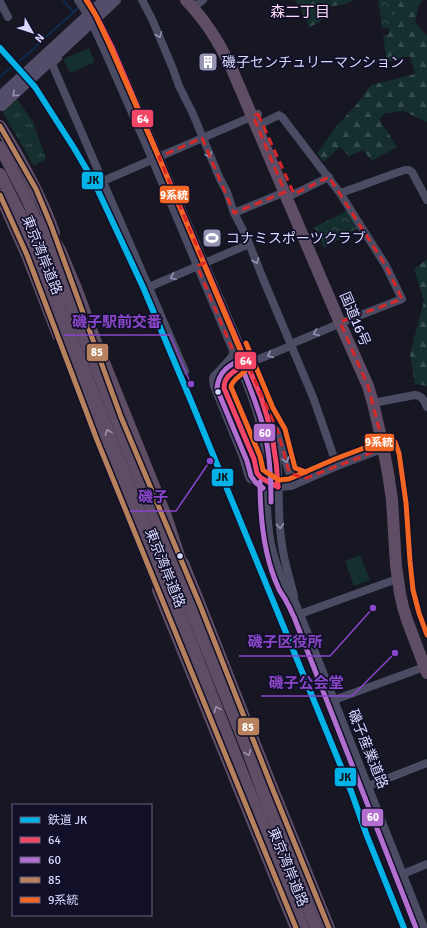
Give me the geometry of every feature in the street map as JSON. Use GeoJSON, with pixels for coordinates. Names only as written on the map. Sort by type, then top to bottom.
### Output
{"type":"FeatureCollection","features":[{"type":"Feature","properties":{"kind":"highway","name":"国道16号"},"geometry":{"type":"LineString","coordinates":[[195,1],[210,19],[237,64],[289,193],[344,321],[375,384],[377,403],[387,447],[395,471],[400,511],[406,592],[412,615],[427,654]]}},
{"type":"Feature","properties":{"kind":"highway","name":"東京湾岸道路"},"geometry":{"type":"LineString","coordinates":[[0,126],[36,189],[51,225],[121,417],[200,605],[329,928]]}},
{"type":"Feature","properties":{"kind":"highway","name":"東京湾岸道路"},"geometry":{"type":"LineString","coordinates":[[0,149],[26,202],[51,260],[71,328],[121,417]]}},
{"type":"Feature","properties":{"kind":"highway"},"geometry":{"type":"LineString","coordinates":[[0,149],[63,256],[166,516],[239,729]]}},
{"type":"Feature","properties":{"kind":"highway"},"geometry":{"type":"LineString","coordinates":[[0,149],[26,197],[59,274],[316,928]]}},
{"type":"Feature","properties":{"kind":"highway"},"geometry":{"type":"LineString","coordinates":[[0,174],[21,216],[46,276],[303,928]]}},
{"type":"Feature","properties":{"kind":"highway"},"geometry":{"type":"LineString","coordinates":[[0,178],[20,216],[71,328],[86,379],[97,440]]}},
{"type":"Feature","properties":{"kind":"highway"},"geometry":{"type":"LineString","coordinates":[[0,184],[40,278],[76,375],[157,582],[192,645]]}},
{"type":"Feature","properties":{"kind":"highway","name":"東京湾岸道路"},"geometry":{"type":"LineString","coordinates":[[0,195],[27,255],[97,440],[296,928]]}},
{"type":"Feature","properties":{"kind":"highway","name":"国道16号"},"geometry":{"type":"LineString","coordinates":[[387,447],[397,579],[403,608],[426,669]]}},
{"type":"Feature","properties":{"kind":"highway"},"geometry":{"type":"LineString","coordinates":[[169,618],[200,605]]}},
{"type":"Feature","properties":{"kind":"highway"},"geometry":{"type":"LineString","coordinates":[[245,800],[258,806],[265,804],[270,798],[273,790]]}},
{"type":"Feature","properties":{"kind":"highway"},"geometry":{"type":"LineString","coordinates":[[264,848],[265,839],[270,832],[275,830],[283,832],[292,838]]}},
{"type":"Feature","properties":{"kind":"main road"},"geometry":{"type":"LineString","coordinates":[[1,101],[104,0]]}},
{"type":"Feature","properties":{"kind":"main road"},"geometry":{"type":"LineString","coordinates":[[1,101],[116,0]]}},
{"type":"Feature","properties":{"kind":"street","name":"磯子産業道路"},"geometry":{"type":"LineString","coordinates":[[78,0],[92,15]]}},
{"type":"Feature","properties":{"kind":"street","name":"磯子産業道路"},"geometry":{"type":"LineString","coordinates":[[87,0],[96,23],[112,47],[124,86],[244,366],[267,411],[274,440],[278,470],[279,527],[282,547],[295,602]]}},
{"type":"Feature","properties":{"kind":"street"},"geometry":{"type":"LineString","coordinates":[[122,0],[52,64],[185,371]]}},
{"type":"Feature","properties":{"kind":"street"},"geometry":{"type":"LineString","coordinates":[[142,0],[152,19],[179,86],[193,114],[202,138],[227,192],[234,213],[246,236],[319,414],[337,466]]}},
{"type":"Feature","properties":{"kind":"street"},"geometry":{"type":"LineString","coordinates":[[0,2],[8,17]]}},
{"type":"Feature","properties":{"kind":"street"},"geometry":{"type":"LineString","coordinates":[[103,181],[202,138],[258,118],[279,115],[329,177],[386,266],[402,299],[344,321],[244,366],[232,366],[218,372]]}},
{"type":"Feature","properties":{"kind":"street"},"geometry":{"type":"LineString","coordinates":[[340,193],[405,170],[409,170],[412,172],[427,200]]}},
{"type":"Feature","properties":{"kind":"street"},"geometry":{"type":"LineString","coordinates":[[234,213],[329,177]]}},
{"type":"Feature","properties":{"kind":"street"},"geometry":{"type":"LineString","coordinates":[[149,287],[249,244]]}},
{"type":"Feature","properties":{"kind":"street","name":"磯子産業道路"},"geometry":{"type":"LineString","coordinates":[[201,265],[234,353],[244,366],[261,424],[267,482],[268,528],[278,567],[285,586],[295,602],[300,614],[424,928]]}},
{"type":"Feature","properties":{"kind":"street"},"geometry":{"type":"LineString","coordinates":[[234,353],[213,379],[214,386],[243,457],[250,479],[261,483],[267,482],[278,487],[291,486],[304,479],[387,447]]}},
{"type":"Feature","properties":{"kind":"street"},"geometry":{"type":"LineString","coordinates":[[377,403],[419,396],[427,407]]}},
{"type":"Feature","properties":{"kind":"street"},"geometry":{"type":"LineString","coordinates":[[267,411],[278,432],[289,472],[304,479]]}},
{"type":"Feature","properties":{"kind":"street"},"geometry":{"type":"LineString","coordinates":[[300,614],[397,579]]}},
{"type":"Feature","properties":{"kind":"street"},"geometry":{"type":"LineString","coordinates":[[334,700],[426,669]]}},
{"type":"Feature","properties":{"kind":"street"},"geometry":{"type":"LineString","coordinates":[[368,786],[427,763]]}},
{"type":"Feature","properties":{"kind":"street"},"geometry":{"type":"LineString","coordinates":[[403,874],[427,864]]}},
{"type":"Feature","properties":{"kind":"highlighted area"},"geometry":{"type":"Polygon","coordinates":[[[258,114],[294,194],[329,177],[386,266],[402,299],[340,322],[368,386],[384,448],[304,479],[289,472],[278,432],[248,364],[240,367],[197,266],[204,263],[159,157],[202,138],[234,213],[285,192],[253,116],[258,114]]]}},
{"type":"Feature","properties":{"kind":"green space"},"geometry":{"type":"Polygon","coordinates":[[[294,0],[355,0],[345,4],[328,7],[320,22],[309,27],[301,9],[294,0]]]}},
{"type":"Feature","properties":{"kind":"green space"},"geometry":{"type":"Polygon","coordinates":[[[378,0],[395,0],[395,28],[382,28],[378,0]]]}},
{"type":"Feature","properties":{"kind":"green space"},"geometry":{"type":"Polygon","coordinates":[[[382,0],[423,0],[418,8],[415,22],[427,36],[427,122],[403,111],[386,113],[379,119],[397,147],[372,161],[363,150],[349,156],[340,147],[324,162],[317,153],[336,127],[357,104],[371,85],[415,74],[410,56],[387,62],[383,36],[389,34],[390,8],[382,0]]]}},
{"type":"Feature","properties":{"kind":"green space"},"geometry":{"type":"Polygon","coordinates":[[[89,48],[95,62],[70,73],[63,59],[89,48]]]}},
{"type":"Feature","properties":{"kind":"green space"},"geometry":{"type":"Polygon","coordinates":[[[17,99],[33,122],[46,159],[34,166],[2,111],[17,99]]]}},
{"type":"Feature","properties":{"kind":"green space"},"geometry":{"type":"Polygon","coordinates":[[[347,211],[359,228],[324,248],[314,227],[347,211]]]}},
{"type":"Feature","properties":{"kind":"green space"},"geometry":{"type":"Polygon","coordinates":[[[427,259],[427,386],[415,384],[410,354],[424,301],[414,269],[427,259]]]}},
{"type":"Feature","properties":{"kind":"green space"},"geometry":{"type":"Polygon","coordinates":[[[360,555],[370,580],[354,586],[345,561],[360,555]]]}},
{"type":"Feature","properties":{"kind":"waterway"},"geometry":{"type":"LineString","coordinates":[[63,0],[73,12]]}},
{"type":"Feature","properties":{"kind":"waterway"},"geometry":{"type":"LineString","coordinates":[[0,77],[79,7]]}},
{"type":"Feature","properties":{"kind":"rail line","name":"JK"},"geometry":{"type":"LineString","coordinates":[[0,48],[35,87],[74,148],[94,182],[143,287],[351,791],[367,836],[404,928]]}},
{"type":"Feature","properties":{"kind":"transit line","name":"9系統"},"geometry":{"type":"LineString","coordinates":[[86,0],[95,14],[109,44],[246,364],[245,371],[234,380],[231,387],[260,456],[263,470],[279,480],[289,479],[335,459],[388,439],[392,439],[395,442],[399,453],[406,503],[413,590],[427,635]]}},
{"type":"Feature","properties":{"kind":"transit line","name":"64"},"geometry":{"type":"LineString","coordinates":[[87,0],[112,47],[261,397],[273,441],[278,487]]}},
{"type":"Feature","properties":{"kind":"transit line","name":"85"},"geometry":{"type":"LineString","coordinates":[[0,126],[36,189],[51,225],[121,417],[200,605],[329,928]]}},
{"type":"Feature","properties":{"kind":"transit line","name":"85"},"geometry":{"type":"LineString","coordinates":[[0,195],[27,255],[97,440],[296,928]]}},
{"type":"Feature","properties":{"kind":"transit line","name":"9系統"},"geometry":{"type":"LineString","coordinates":[[246,343],[273,408],[285,429],[295,468],[306,472]]}},
{"type":"Feature","properties":{"kind":"transit line","name":"60"},"geometry":{"type":"LineString","coordinates":[[245,358],[234,363],[222,373],[217,389],[247,461],[251,476],[256,483],[263,488]]}},
{"type":"Feature","properties":{"kind":"transit line","name":"64"},"geometry":{"type":"LineString","coordinates":[[240,367],[231,373],[227,378],[224,388],[254,459],[257,473],[261,478],[278,487]]}},
{"type":"Feature","properties":{"kind":"transit line","name":"60"},"geometry":{"type":"LineString","coordinates":[[242,367],[258,408],[265,434],[270,468],[271,502]]}},
{"type":"Feature","properties":{"kind":"transit line","name":"60"},"geometry":{"type":"LineString","coordinates":[[260,482],[263,535],[273,574],[294,617],[416,928]]}},
{"type":"Feature","properties":{"kind":"place","name":"磯子センチュリーマンション"},"geometry":{"type":"Point","coordinates":[208,62]}},
{"type":"Feature","properties":{"kind":"place","name":"コナミスポーツクラブ"},"geometry":{"type":"Point","coordinates":[212,238]}},
{"type":"Feature","properties":{"kind":"place","name":"磯子駅前交番"},"geometry":{"type":"Point","coordinates":[191,384]}},
{"type":"Feature","properties":{"kind":"place","name":"磯子"},"geometry":{"type":"Point","coordinates":[210,461]}},
{"type":"Feature","properties":{"kind":"place","name":"磯子区役所"},"geometry":{"type":"Point","coordinates":[373,608]}},
{"type":"Feature","properties":{"kind":"place","name":"磯子公会堂"},"geometry":{"type":"Point","coordinates":[395,653]}},
{"type":"Feature","properties":{"kind":"district","name":"森二丁目"},"geometry":{"type":"Point","coordinates":[300,12]}}]}
